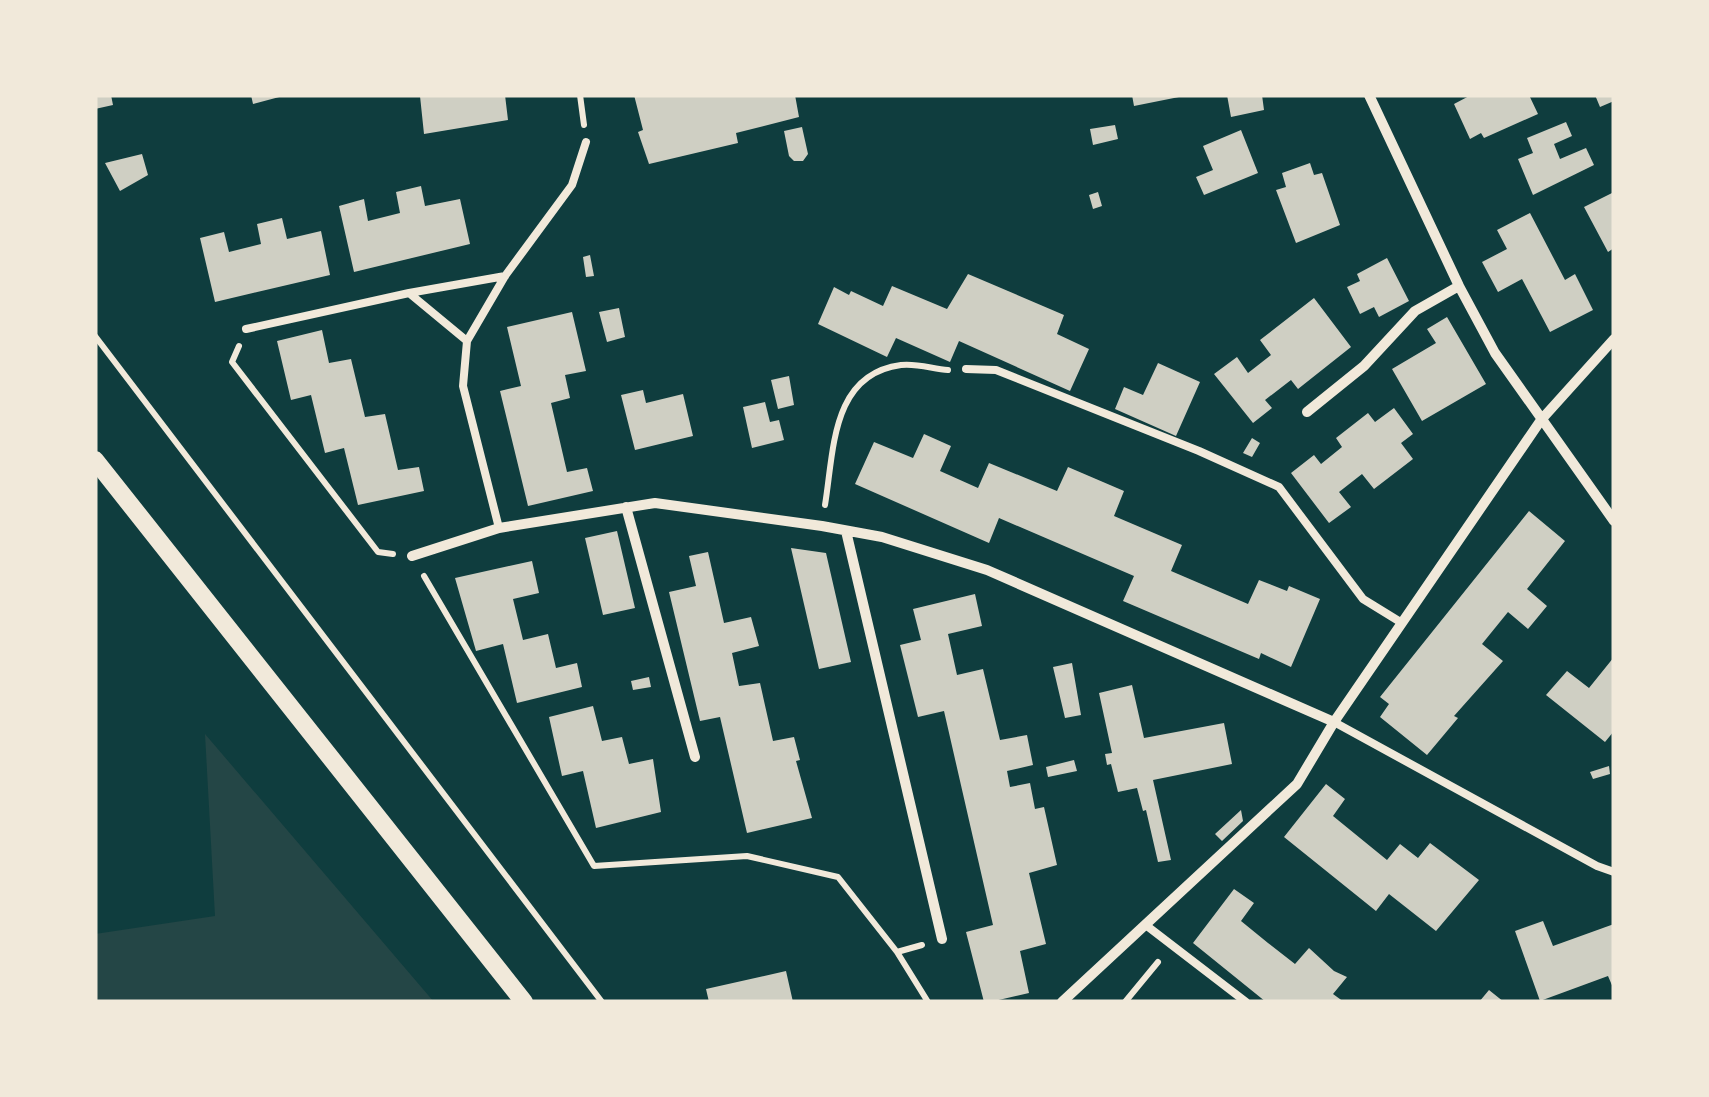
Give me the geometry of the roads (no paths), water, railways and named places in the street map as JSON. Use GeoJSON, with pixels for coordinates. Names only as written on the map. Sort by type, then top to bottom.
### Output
{"type":"FeatureCollection","features":[{"type":"Feature","properties":{"kind":"street"},"geometry":{"type":"LineString","coordinates":[[1369,95],[1495,353],[1614,522]]}},
{"type":"Feature","properties":{"kind":"street"},"geometry":{"type":"LineString","coordinates":[[1307,412],[1364,366],[1416,311],[1459,286]]}},
{"type":"Feature","properties":{"kind":"street"},"geometry":{"type":"LineString","coordinates":[[1062,1002],[1296,784],[1334,722],[1541,420],[1614,338]]}},
{"type":"Feature","properties":{"kind":"street"},"geometry":{"type":"LineString","coordinates":[[95,460],[524,1002]]}},
{"type":"Feature","properties":{"kind":"street"},"geometry":{"type":"LineString","coordinates":[[412,556],[499,528],[656,503],[822,526],[926,549],[987,570],[1334,722]]}},
{"type":"Feature","properties":{"kind":"street"},"geometry":{"type":"LineString","coordinates":[[626,507],[695,758]]}},
{"type":"Feature","properties":{"kind":"street"},"geometry":{"type":"LineString","coordinates":[[846,531],[942,939]]}},
{"type":"Feature","properties":{"kind":"lane"},"geometry":{"type":"LineString","coordinates":[[499,528],[463,386],[467,341],[505,276],[572,185],[586,142]]}},
{"type":"Feature","properties":{"kind":"lane"},"geometry":{"type":"LineString","coordinates":[[246,329],[505,276]]}},
{"type":"Feature","properties":{"kind":"lane"},"geometry":{"type":"LineString","coordinates":[[409,293],[467,341]]}},
{"type":"Feature","properties":{"kind":"lane"},"geometry":{"type":"LineString","coordinates":[[966,369],[996,370],[1280,487],[1363,599],[1402,623]]}},
{"type":"Feature","properties":{"kind":"lane"},"geometry":{"type":"LineString","coordinates":[[1334,722],[1614,872]]}},
{"type":"Feature","properties":{"kind":"lane"},"geometry":{"type":"LineString","coordinates":[[1147,926],[1246,1002]]}}]}
